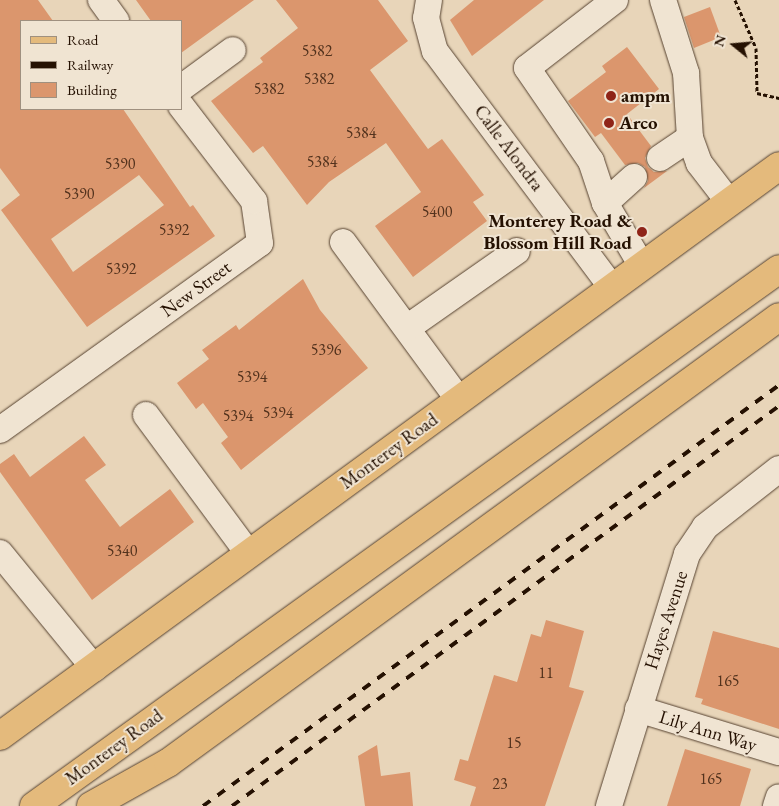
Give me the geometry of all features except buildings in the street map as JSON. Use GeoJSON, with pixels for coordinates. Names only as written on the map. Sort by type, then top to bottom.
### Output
{"type":"FeatureCollection","features":[{"type":"Feature","properties":{"kind":"main road","name":"Monterey Road"},"geometry":{"type":"LineString","coordinates":[[0,736],[779,166]]}},
{"type":"Feature","properties":{"kind":"main road","name":"Monterey Road"},"geometry":{"type":"LineString","coordinates":[[34,806],[779,268]]}},
{"type":"Feature","properties":{"kind":"main road"},"geometry":{"type":"LineString","coordinates":[[91,806],[168,763],[779,317]]}},
{"type":"Feature","properties":{"kind":"street"},"geometry":{"type":"LineString","coordinates":[[101,0],[115,20]]}},
{"type":"Feature","properties":{"kind":"street","name":"Calle Alondra"},"geometry":{"type":"LineString","coordinates":[[429,0],[426,18],[435,51],[612,288]]}},
{"type":"Feature","properties":{"kind":"street"},"geometry":{"type":"LineString","coordinates":[[615,0],[528,68],[591,161],[605,203],[642,266]]}},
{"type":"Feature","properties":{"kind":"street"},"geometry":{"type":"LineString","coordinates":[[663,0],[686,74],[690,138],[699,164],[729,202]]}},
{"type":"Feature","properties":{"kind":"street"},"geometry":{"type":"LineString","coordinates":[[182,87],[233,50]]}},
{"type":"Feature","properties":{"kind":"street","name":"New Street"},"geometry":{"type":"LineString","coordinates":[[0,430],[260,243],[254,201],[182,107]]}},
{"type":"Feature","properties":{"kind":"street"},"geometry":{"type":"LineString","coordinates":[[660,158],[690,138]]}},
{"type":"Feature","properties":{"kind":"street"},"geometry":{"type":"LineString","coordinates":[[605,203],[634,177]]}},
{"type":"Feature","properties":{"kind":"street"},"geometry":{"type":"LineString","coordinates":[[343,242],[459,400]]}},
{"type":"Feature","properties":{"kind":"street"},"geometry":{"type":"LineString","coordinates":[[407,328],[517,251]]}},
{"type":"Feature","properties":{"kind":"street"},"geometry":{"type":"LineString","coordinates":[[146,414],[249,554]]}},
{"type":"Feature","properties":{"kind":"street","name":"Hayes Avenue"},"geometry":{"type":"LineString","coordinates":[[609,806],[687,554],[705,527],[779,469]]}},
{"type":"Feature","properties":{"kind":"street"},"geometry":{"type":"LineString","coordinates":[[0,553],[94,668]]}},
{"type":"Feature","properties":{"kind":"street","name":"Lily Ann Way"},"geometry":{"type":"LineString","coordinates":[[638,709],[779,752]]}},
{"type":"Feature","properties":{"kind":"street"},"geometry":{"type":"LineString","coordinates":[[776,806],[779,797]]}},
{"type":"Feature","properties":{"kind":"path"},"geometry":{"type":"LineString","coordinates":[[735,0],[756,48],[757,93],[779,98]]}},
{"type":"Feature","properties":{"kind":"railway"},"geometry":{"type":"LineString","coordinates":[[203,806],[779,385]]}},
{"type":"Feature","properties":{"kind":"railway"},"geometry":{"type":"LineString","coordinates":[[232,806],[779,406]]}},
{"type":"Feature","properties":{"kind":"place","name":"ampm"},"geometry":{"type":"Point","coordinates":[611,96]}},
{"type":"Feature","properties":{"kind":"place","name":"Arco"},"geometry":{"type":"Point","coordinates":[609,123]}},
{"type":"Feature","properties":{"kind":"place","name":"Monterey Road & Blossom Hill Road"},"geometry":{"type":"Point","coordinates":[642,232]}}]}
